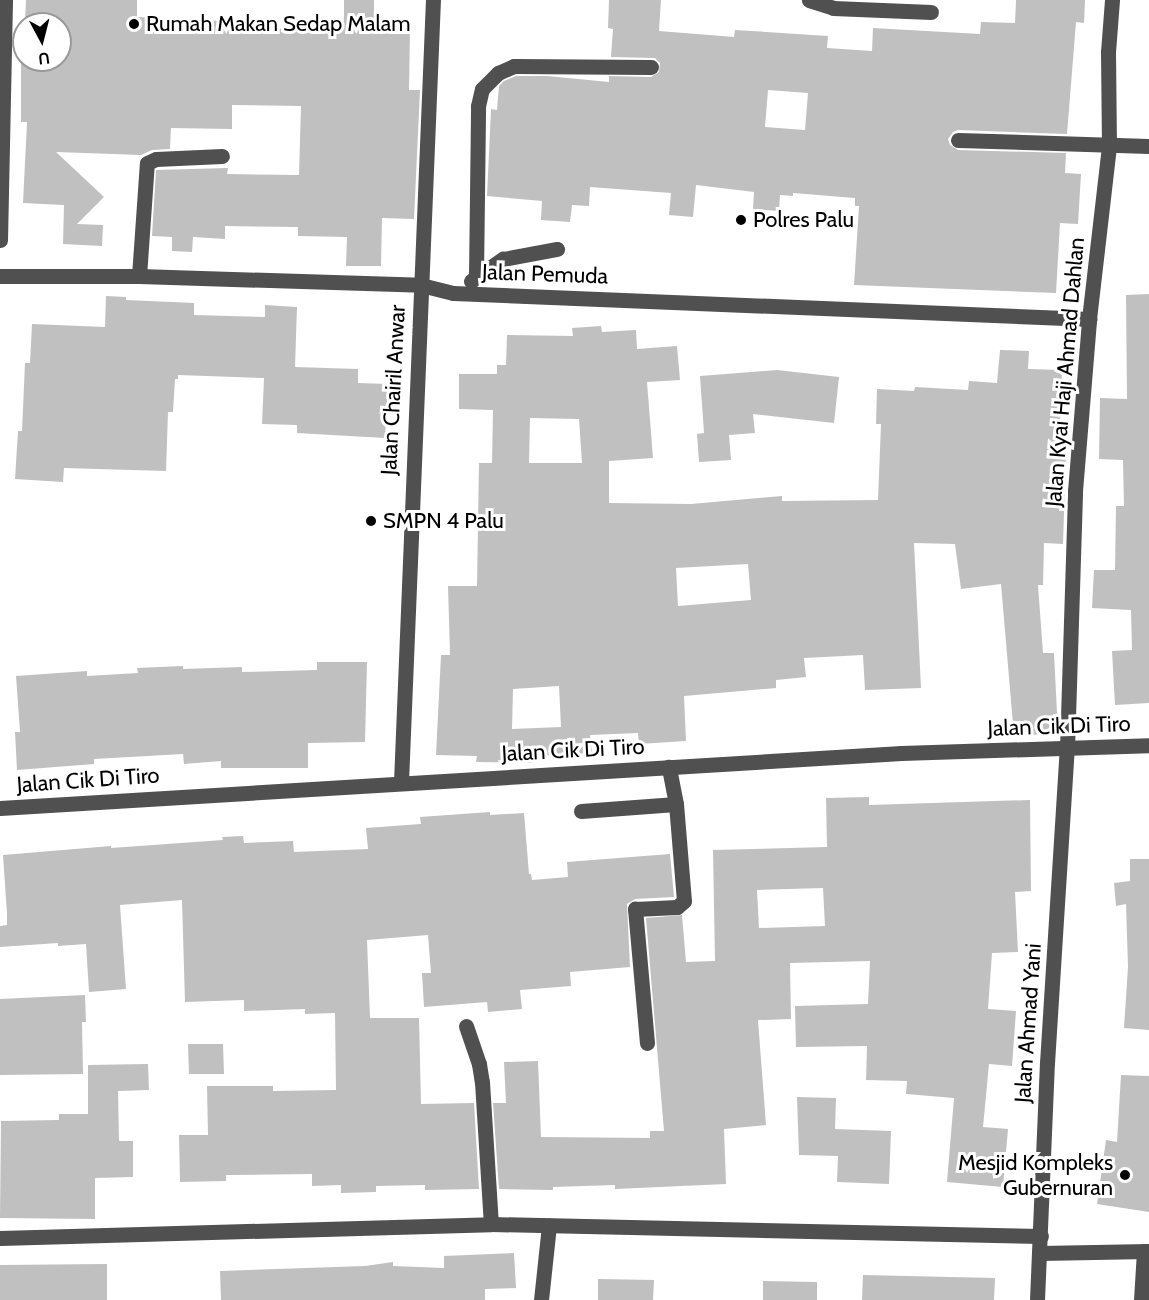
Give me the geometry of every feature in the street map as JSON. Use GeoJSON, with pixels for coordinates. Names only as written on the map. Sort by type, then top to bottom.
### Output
{"type":"FeatureCollection","features":[{"type":"Feature","properties":{"kind":"street"},"geometry":{"type":"LineString","coordinates":[[0,240],[5,0]]}},
{"type":"Feature","properties":{"kind":"street","name":"Jalan Chairil Anwar"},"geometry":{"type":"LineString","coordinates":[[401,782],[433,0]]}},
{"type":"Feature","properties":{"kind":"street"},"geometry":{"type":"LineString","coordinates":[[809,0],[834,8],[931,12]]}},
{"type":"Feature","properties":{"kind":"street","name":"Jalan Kyai Haji Ahmad Dahlan"},"geometry":{"type":"LineString","coordinates":[[1067,749],[1075,491],[1089,318],[1110,147],[1108,52],[1112,0]]}},
{"type":"Feature","properties":{"kind":"street"},"geometry":{"type":"LineString","coordinates":[[476,277],[478,106],[482,89],[498,73],[514,66],[651,67]]}},
{"type":"Feature","properties":{"kind":"street"},"geometry":{"type":"LineString","coordinates":[[957,140],[1110,147],[1149,146]]}},
{"type":"Feature","properties":{"kind":"street"},"geometry":{"type":"LineString","coordinates":[[139,276],[147,163],[156,159],[222,156]]}},
{"type":"Feature","properties":{"kind":"street"},"geometry":{"type":"LineString","coordinates":[[453,293],[503,259],[557,249]]}},
{"type":"Feature","properties":{"kind":"street","name":"Jalan Pemuda"},"geometry":{"type":"LineString","coordinates":[[0,276],[139,276],[421,285],[453,293],[1089,318]]}},
{"type":"Feature","properties":{"kind":"street","name":"Jalan Cik Di Tiro"},"geometry":{"type":"LineString","coordinates":[[0,808],[900,753],[1149,745]]}},
{"type":"Feature","properties":{"kind":"street","name":"Jalan Ahmad Yani"},"geometry":{"type":"LineString","coordinates":[[1037,1300],[1047,1063],[1067,749]]}},
{"type":"Feature","properties":{"kind":"street"},"geometry":{"type":"LineString","coordinates":[[647,1043],[635,909],[677,907],[684,902],[676,804],[669,767]]}},
{"type":"Feature","properties":{"kind":"street"},"geometry":{"type":"LineString","coordinates":[[581,811],[676,804]]}},
{"type":"Feature","properties":{"kind":"street"},"geometry":{"type":"LineString","coordinates":[[466,1026],[479,1064],[482,1082],[491,1224]]}},
{"type":"Feature","properties":{"kind":"street"},"geometry":{"type":"LineString","coordinates":[[0,1238],[491,1224],[1041,1236]]}},
{"type":"Feature","properties":{"kind":"street"},"geometry":{"type":"LineString","coordinates":[[541,1300],[549,1225]]}},
{"type":"Feature","properties":{"kind":"street"},"geometry":{"type":"LineString","coordinates":[[1040,1253],[1147,1251],[1141,1300]]}},
{"type":"Feature","properties":{"kind":"building"},"geometry":{"type":"Polygon","coordinates":[[[26,0],[137,0],[137,17],[245,22],[245,28],[297,29],[297,20],[344,21],[344,0],[374,0],[374,28],[410,28],[409,90],[420,90],[414,219],[382,218],[381,266],[346,266],[347,237],[298,236],[298,227],[225,226],[225,239],[193,237],[192,252],[172,251],[172,237],[152,236],[156,170],[228,168],[227,174],[299,175],[301,106],[232,105],[232,129],[171,128],[170,149],[152,150],[141,155],[56,152],[104,197],[77,224],[103,225],[102,246],[63,244],[64,205],[23,203],[27,122],[21,122],[21,72],[72,72],[72,12],[26,12],[26,0]]]}},
{"type":"Feature","properties":{"kind":"building"},"geometry":{"type":"Polygon","coordinates":[[[609,0],[661,0],[659,31],[734,37],[735,30],[828,36],[827,48],[872,51],[873,28],[980,34],[981,22],[1015,23],[1016,0],[1085,0],[1084,23],[1076,22],[1067,134],[958,130],[953,132],[948,139],[950,145],[958,150],[1066,153],[1065,173],[1081,174],[1078,224],[1060,223],[1056,293],[854,285],[859,206],[855,206],[855,198],[793,193],[793,196],[780,195],[779,211],[753,209],[754,192],[696,185],[693,217],[669,215],[671,193],[590,187],[589,206],[572,205],[570,222],[541,220],[542,201],[487,196],[491,109],[497,110],[499,86],[504,81],[516,76],[547,76],[609,82],[609,76],[651,77],[659,72],[660,63],[655,58],[611,57],[613,29],[608,28],[609,0]],[[768,90],[765,127],[805,130],[808,93],[768,90]]]}},
{"type":"Feature","properties":{"kind":"building"},"geometry":{"type":"Polygon","coordinates":[[[1149,294],[1149,703],[1115,705],[1112,651],[1132,650],[1131,610],[1092,608],[1094,570],[1115,570],[1116,506],[1124,506],[1123,460],[1099,459],[1100,398],[1127,399],[1126,295],[1149,294]]]}},
{"type":"Feature","properties":{"kind":"building"},"geometry":{"type":"Polygon","coordinates":[[[106,296],[126,297],[126,300],[194,303],[194,315],[265,317],[265,305],[297,307],[295,367],[358,369],[358,383],[388,384],[385,438],[297,433],[297,425],[262,424],[264,378],[178,375],[178,379],[175,379],[173,412],[168,412],[166,471],[64,468],[63,482],[15,479],[18,431],[22,431],[25,363],[30,363],[32,324],[105,327],[106,296]]]}},
{"type":"Feature","properties":{"kind":"building"},"geometry":{"type":"Polygon","coordinates":[[[601,326],[602,332],[636,330],[637,349],[677,346],[680,380],[647,382],[653,458],[609,461],[609,503],[691,504],[782,496],[782,501],[878,500],[881,424],[876,424],[877,389],[914,391],[915,387],[968,390],[969,381],[997,383],[1000,350],[1029,351],[1028,369],[1062,370],[1060,421],[1064,421],[1062,449],[1066,449],[1063,544],[1044,543],[1043,585],[1038,585],[1043,653],[1054,653],[1058,733],[1014,736],[1001,584],[961,589],[955,544],[914,543],[921,688],[865,690],[863,655],[804,658],[806,677],[776,680],[776,688],[684,696],[686,741],[639,744],[638,733],[590,735],[592,753],[533,756],[532,763],[476,762],[477,756],[436,755],[441,655],[450,655],[448,586],[477,586],[479,463],[492,463],[493,410],[459,409],[459,374],[497,374],[497,365],[506,365],[507,335],[573,336],[572,328],[601,326]],[[530,418],[529,463],[582,463],[579,419],[530,418]],[[748,564],[676,568],[678,606],[751,600],[748,564]],[[559,686],[513,689],[512,729],[561,727],[559,686]]]}},
{"type":"Feature","properties":{"kind":"building"},"geometry":{"type":"Polygon","coordinates":[[[777,370],[839,377],[834,423],[753,414],[755,433],[729,435],[731,460],[699,462],[697,434],[704,433],[700,376],[777,370]]]}},
{"type":"Feature","properties":{"kind":"building"},"geometry":{"type":"Polygon","coordinates":[[[317,662],[367,662],[365,742],[308,743],[308,768],[221,768],[221,761],[184,764],[183,754],[94,759],[94,764],[17,770],[15,732],[20,732],[16,676],[87,671],[87,676],[138,673],[137,668],[183,666],[183,669],[242,667],[242,672],[317,670],[317,662]]]}},
{"type":"Feature","properties":{"kind":"building"},"geometry":{"type":"Polygon","coordinates":[[[869,797],[869,805],[1030,800],[1031,891],[1015,892],[1018,952],[992,953],[988,1009],[1016,1011],[1012,1066],[989,1064],[983,1127],[1008,1129],[1003,1187],[947,1182],[954,1098],[906,1094],[907,1081],[866,1080],[867,1046],[796,1047],[795,1006],[868,1004],[870,961],[790,963],[791,1019],[758,1020],[766,1125],[724,1129],[726,1184],[615,1189],[615,1185],[553,1187],[553,1190],[499,1189],[493,1103],[506,1103],[504,1062],[538,1061],[541,1137],[650,1138],[650,1131],[664,1131],[646,918],[682,915],[686,962],[715,961],[713,850],[827,847],[826,798],[869,797]],[[823,888],[757,890],[759,928],[825,926],[823,888]]]}},
{"type":"Feature","properties":{"kind":"building"},"geometry":{"type":"Polygon","coordinates":[[[490,812],[490,815],[524,813],[529,874],[532,880],[568,877],[567,862],[670,854],[674,897],[635,899],[627,904],[630,967],[570,972],[571,986],[520,990],[522,1009],[488,1012],[487,1002],[424,1007],[422,973],[431,973],[428,935],[367,940],[370,1018],[419,1018],[421,1104],[474,1103],[479,1189],[425,1190],[425,1185],[376,1186],[376,1192],[341,1193],[341,1185],[312,1186],[312,1174],[226,1175],[226,1181],[180,1182],[179,1135],[208,1135],[207,1086],[273,1086],[273,1091],[336,1090],[335,1013],[305,1014],[305,1009],[244,1011],[244,1000],[185,1002],[182,900],[120,905],[126,989],[89,992],[86,944],[58,946],[58,943],[0,947],[0,926],[7,925],[3,855],[223,840],[222,837],[243,836],[244,843],[293,841],[294,852],[368,849],[366,828],[421,824],[420,817],[490,812]]]}},
{"type":"Feature","properties":{"kind":"building"},"geometry":{"type":"Polygon","coordinates":[[[1130,859],[1149,859],[1149,1030],[1124,1028],[1128,967],[1126,904],[1116,906],[1114,883],[1130,881],[1130,859]]]}},
{"type":"Feature","properties":{"kind":"building"},"geometry":{"type":"Polygon","coordinates":[[[85,995],[86,1022],[82,1022],[83,1074],[0,1075],[0,999],[85,995]]]}},
{"type":"Feature","properties":{"kind":"building"},"geometry":{"type":"Polygon","coordinates":[[[188,1044],[223,1044],[224,1074],[189,1074],[188,1044]]]}},
{"type":"Feature","properties":{"kind":"building"},"geometry":{"type":"Polygon","coordinates":[[[148,1064],[149,1090],[118,1091],[119,1141],[133,1141],[133,1177],[95,1178],[95,1219],[0,1218],[1,1121],[59,1120],[59,1114],[88,1114],[88,1065],[148,1064]]]}},
{"type":"Feature","properties":{"kind":"building"},"geometry":{"type":"Polygon","coordinates":[[[1121,1075],[1149,1076],[1149,1212],[1097,1204],[1106,1140],[1117,1142],[1121,1075]]]}},
{"type":"Feature","properties":{"kind":"building"},"geometry":{"type":"Polygon","coordinates":[[[797,1097],[836,1098],[835,1129],[891,1131],[889,1184],[837,1182],[838,1156],[799,1155],[797,1097]]]}},
{"type":"Feature","properties":{"kind":"building"},"geometry":{"type":"Polygon","coordinates":[[[514,1253],[516,1288],[485,1289],[485,1300],[221,1300],[220,1271],[365,1266],[393,1262],[393,1266],[444,1268],[444,1256],[514,1253]]]}},
{"type":"Feature","properties":{"kind":"building"},"geometry":{"type":"Polygon","coordinates":[[[107,1264],[107,1300],[0,1300],[0,1265],[107,1264]]]}},
{"type":"Feature","properties":{"kind":"building"},"geometry":{"type":"Polygon","coordinates":[[[863,1275],[995,1278],[994,1300],[862,1300],[863,1275]]]}},
{"type":"Feature","properties":{"kind":"building"},"geometry":{"type":"Polygon","coordinates":[[[598,1279],[654,1280],[653,1300],[598,1300],[598,1279]]]}},
{"type":"Feature","properties":{"kind":"building"},"geometry":{"type":"Polygon","coordinates":[[[763,1281],[817,1282],[817,1300],[763,1300],[763,1281]]]}},
{"type":"Feature","properties":{"kind":"place","name":"Rumah Makan Sedap Malam"},"geometry":{"type":"Point","coordinates":[134,24]}},
{"type":"Feature","properties":{"kind":"place","name":"Polres Palu"},"geometry":{"type":"Point","coordinates":[741,220]}},
{"type":"Feature","properties":{"kind":"place","name":"SMPN 4 Palu"},"geometry":{"type":"Point","coordinates":[371,521]}},
{"type":"Feature","properties":{"kind":"place","name":"Mesjid Kompleks Gubernuran"},"geometry":{"type":"Point","coordinates":[1125,1175]}}]}
